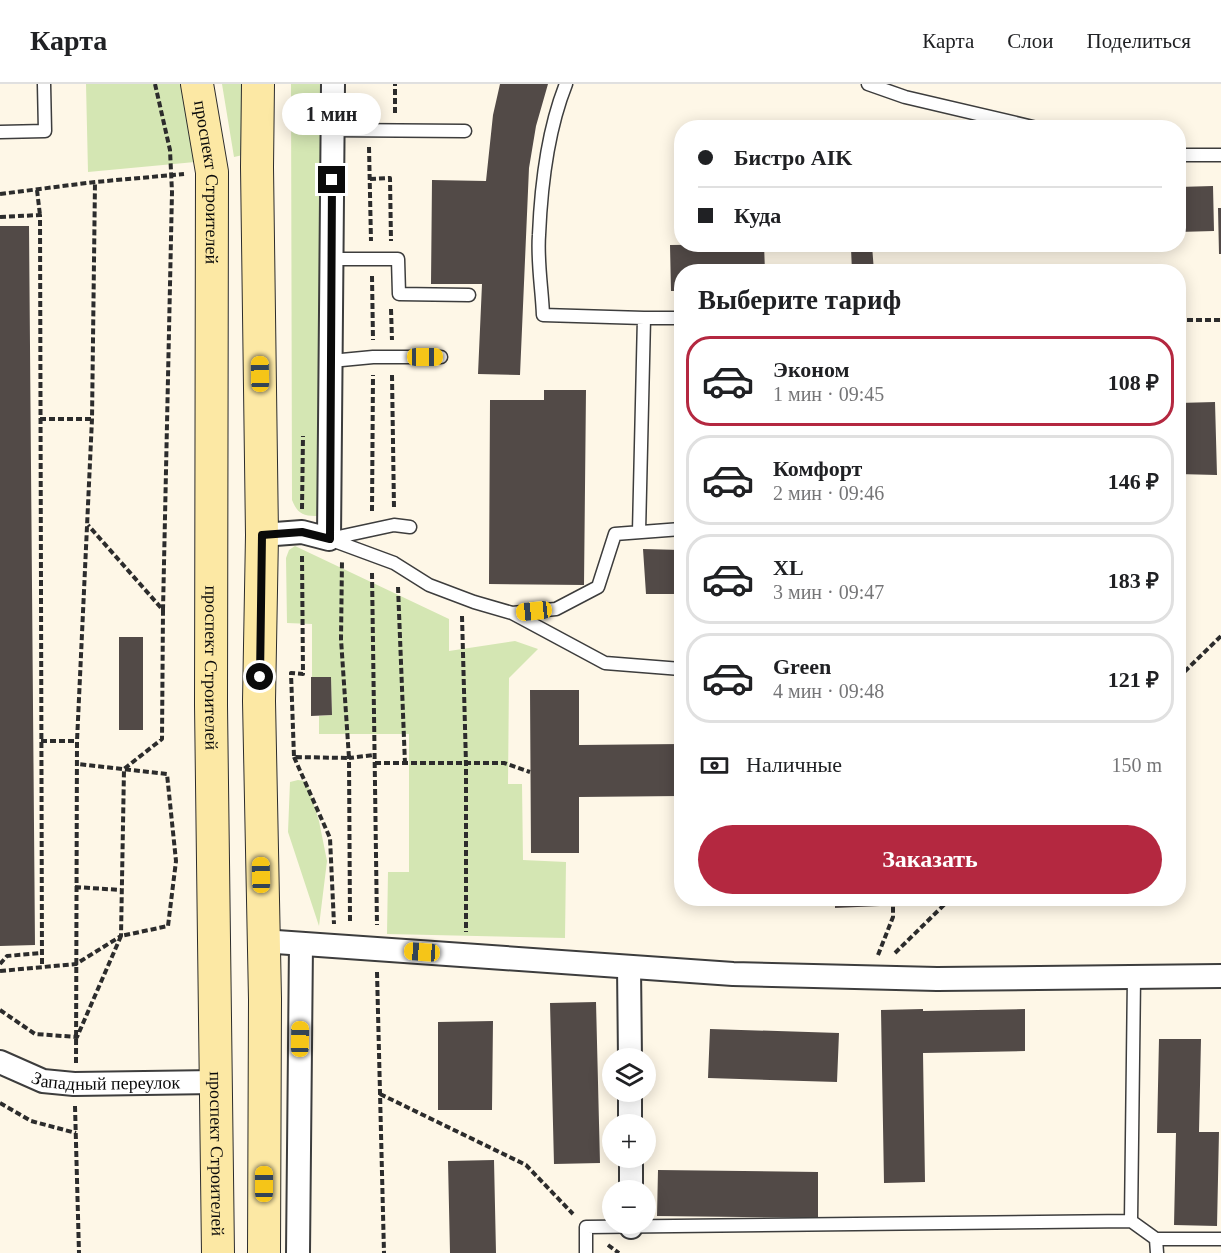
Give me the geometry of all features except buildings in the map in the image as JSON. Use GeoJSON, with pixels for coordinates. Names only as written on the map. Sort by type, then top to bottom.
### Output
{"type":"FeatureCollection","features":[{"type":"Feature","properties":{"kind":"main road","name":"проспект Строителей"},"geometry":{"type":"LineString","coordinates":[[197,84],[212,172],[211,705],[218,1253]]}},
{"type":"Feature","properties":{"kind":"main road"},"geometry":{"type":"LineString","coordinates":[[258,84],[262,535],[259,701],[262,941],[265,999],[264,1253]]}},
{"type":"Feature","properties":{"kind":"street"},"geometry":{"type":"LineString","coordinates":[[262,535],[302,532],[336,542],[331,361],[333,84]]}},
{"type":"Feature","properties":{"kind":"street"},"geometry":{"type":"LineString","coordinates":[[262,941],[733,974],[937,979],[1221,976]]}},
{"type":"Feature","properties":{"kind":"street"},"geometry":{"type":"LineString","coordinates":[[298,1253],[301,944]]}},
{"type":"Feature","properties":{"kind":"street"},"geometry":{"type":"LineString","coordinates":[[628,967],[630,1048]]}},
{"type":"Feature","properties":{"kind":"street","name":"Западный переулок"},"geometry":{"type":"LineString","coordinates":[[0,1062],[43,1082],[74,1084],[215,1082]]}},
{"type":"Feature","properties":{"kind":"lane"},"geometry":{"type":"LineString","coordinates":[[0,132],[45,131],[44,84]]}},
{"type":"Feature","properties":{"kind":"lane"},"geometry":{"type":"LineString","coordinates":[[566,84],[559,102],[545,171],[538,237],[543,315],[674,318]]}},
{"type":"Feature","properties":{"kind":"lane"},"geometry":{"type":"LineString","coordinates":[[868,84],[905,97],[1002,120]]}},
{"type":"Feature","properties":{"kind":"lane"},"geometry":{"type":"LineString","coordinates":[[333,130],[465,131]]}},
{"type":"Feature","properties":{"kind":"lane"},"geometry":{"type":"LineString","coordinates":[[1186,155],[1221,155]]}},
{"type":"Feature","properties":{"kind":"lane"},"geometry":{"type":"LineString","coordinates":[[332,259],[398,259],[399,294],[469,295]]}},
{"type":"Feature","properties":{"kind":"lane"},"geometry":{"type":"LineString","coordinates":[[639,532],[644,318]]}},
{"type":"Feature","properties":{"kind":"lane"},"geometry":{"type":"LineString","coordinates":[[331,361],[374,357],[441,357]]}},
{"type":"Feature","properties":{"kind":"lane"},"geometry":{"type":"LineString","coordinates":[[336,542],[394,525],[410,527]]}},
{"type":"Feature","properties":{"kind":"lane"},"geometry":{"type":"LineString","coordinates":[[512,613],[556,609],[598,587],[615,534],[674,530]]}},
{"type":"Feature","properties":{"kind":"lane"},"geometry":{"type":"LineString","coordinates":[[336,542],[394,563],[429,585],[512,613],[605,663],[674,668]]}},
{"type":"Feature","properties":{"kind":"lane"},"geometry":{"type":"LineString","coordinates":[[1131,1221],[1134,977]]}},
{"type":"Feature","properties":{"kind":"lane"},"geometry":{"type":"LineString","coordinates":[[656,1225],[1131,1221],[1156,1239],[1221,1239]]}},
{"type":"Feature","properties":{"kind":"lane"},"geometry":{"type":"LineString","coordinates":[[586,1253],[586,1227],[602,1226]]}},
{"type":"Feature","properties":{"kind":"lane"},"geometry":{"type":"LineString","coordinates":[[1156,1239],[1157,1253]]}},
{"type":"Feature","properties":{"kind":"path"},"geometry":{"type":"LineString","coordinates":[[124,769],[162,739],[172,176],[170,150],[155,84]]}},
{"type":"Feature","properties":{"kind":"path"},"geometry":{"type":"LineString","coordinates":[[372,530],[374,357],[368,118],[395,120],[395,84]]}},
{"type":"Feature","properties":{"kind":"path"},"geometry":{"type":"LineString","coordinates":[[0,194],[192,172]]}},
{"type":"Feature","properties":{"kind":"path"},"geometry":{"type":"LineString","coordinates":[[370,179],[390,178],[391,260]]}},
{"type":"Feature","properties":{"kind":"path"},"geometry":{"type":"LineString","coordinates":[[79,1253],[74,1084],[77,1037],[75,887],[77,741],[92,418],[96,182]]}},
{"type":"Feature","properties":{"kind":"path"},"geometry":{"type":"LineString","coordinates":[[37,190],[40,215],[42,966]]}},
{"type":"Feature","properties":{"kind":"path"},"geometry":{"type":"LineString","coordinates":[[0,217],[40,215]]}},
{"type":"Feature","properties":{"kind":"path"},"geometry":{"type":"LineString","coordinates":[[391,303],[394,525]]}},
{"type":"Feature","properties":{"kind":"path"},"geometry":{"type":"LineString","coordinates":[[1186,320],[1221,320]]}},
{"type":"Feature","properties":{"kind":"path"},"geometry":{"type":"LineString","coordinates":[[40,419],[92,418]]}},
{"type":"Feature","properties":{"kind":"path"},"geometry":{"type":"LineString","coordinates":[[87,525],[163,610]]}},
{"type":"Feature","properties":{"kind":"path"},"geometry":{"type":"LineString","coordinates":[[303,674],[291,673],[294,757],[330,838],[334,925],[351,924],[349,758],[336,542]]}},
{"type":"Feature","properties":{"kind":"path"},"geometry":{"type":"LineString","coordinates":[[368,927],[377,926],[372,556]]}},
{"type":"Feature","properties":{"kind":"path"},"geometry":{"type":"LineString","coordinates":[[394,563],[397,578],[405,764]]}},
{"type":"Feature","properties":{"kind":"path"},"geometry":{"type":"LineString","coordinates":[[462,597],[466,764],[466,933]]}},
{"type":"Feature","properties":{"kind":"path"},"geometry":{"type":"LineString","coordinates":[[1186,670],[1221,636]]}},
{"type":"Feature","properties":{"kind":"path"},"geometry":{"type":"LineString","coordinates":[[41,741],[77,741]]}},
{"type":"Feature","properties":{"kind":"path"},"geometry":{"type":"LineString","coordinates":[[294,757],[349,758],[374,755]]}},
{"type":"Feature","properties":{"kind":"path"},"geometry":{"type":"LineString","coordinates":[[0,971],[76,964],[121,936],[168,926],[176,861],[167,774],[77,764]]}},
{"type":"Feature","properties":{"kind":"path"},"geometry":{"type":"LineString","coordinates":[[375,764],[504,764],[530,772]]}},
{"type":"Feature","properties":{"kind":"path"},"geometry":{"type":"LineString","coordinates":[[77,1037],[121,936],[124,769]]}},
{"type":"Feature","properties":{"kind":"path"},"geometry":{"type":"LineString","coordinates":[[75,887],[121,890]]}},
{"type":"Feature","properties":{"kind":"path"},"geometry":{"type":"LineString","coordinates":[[870,977],[893,916],[893,906]]}},
{"type":"Feature","properties":{"kind":"path"},"geometry":{"type":"LineString","coordinates":[[870,977],[943,906]]}},
{"type":"Feature","properties":{"kind":"path"},"geometry":{"type":"LineString","coordinates":[[376,949],[384,1253]]}},
{"type":"Feature","properties":{"kind":"path"},"geometry":{"type":"LineString","coordinates":[[0,964],[7,956],[42,953]]}},
{"type":"Feature","properties":{"kind":"path"},"geometry":{"type":"LineString","coordinates":[[0,1010],[34,1034],[77,1037]]}},
{"type":"Feature","properties":{"kind":"path"},"geometry":{"type":"LineString","coordinates":[[380,1094],[526,1166],[586,1227],[619,1253]]}},
{"type":"Feature","properties":{"kind":"path"},"geometry":{"type":"LineString","coordinates":[[0,1103],[31,1121],[76,1134]]}},
{"type":"Feature","properties":{"kind":"green space"},"geometry":{"type":"Polygon","coordinates":[[[86,84],[184,84],[195,162],[88,172],[86,84]]]}},
{"type":"Feature","properties":{"kind":"green space"},"geometry":{"type":"Polygon","coordinates":[[[222,84],[247,84],[247,154],[234,157],[222,84]]]}},
{"type":"Feature","properties":{"kind":"green space"},"geometry":{"type":"Polygon","coordinates":[[[291,84],[325,84],[319,516],[302,514],[292,500],[291,84]]]}},
{"type":"Feature","properties":{"kind":"green space"},"geometry":{"type":"Polygon","coordinates":[[[295,546],[449,619],[449,651],[515,641],[538,649],[509,678],[508,784],[522,784],[523,860],[566,862],[565,938],[387,934],[388,872],[409,872],[409,734],[319,734],[319,716],[332,715],[331,677],[312,677],[312,624],[287,623],[286,558],[289,550],[295,546]]]}},
{"type":"Feature","properties":{"kind":"green space"},"geometry":{"type":"Polygon","coordinates":[[[304,781],[308,786],[319,821],[327,861],[319,926],[288,832],[290,782],[304,781]]]}},
{"type":"Feature","properties":{"kind":"route"},"geometry":{"type":"LineString","coordinates":[[260,677],[262,535],[302,532],[330,539],[332,180]]}}]}
